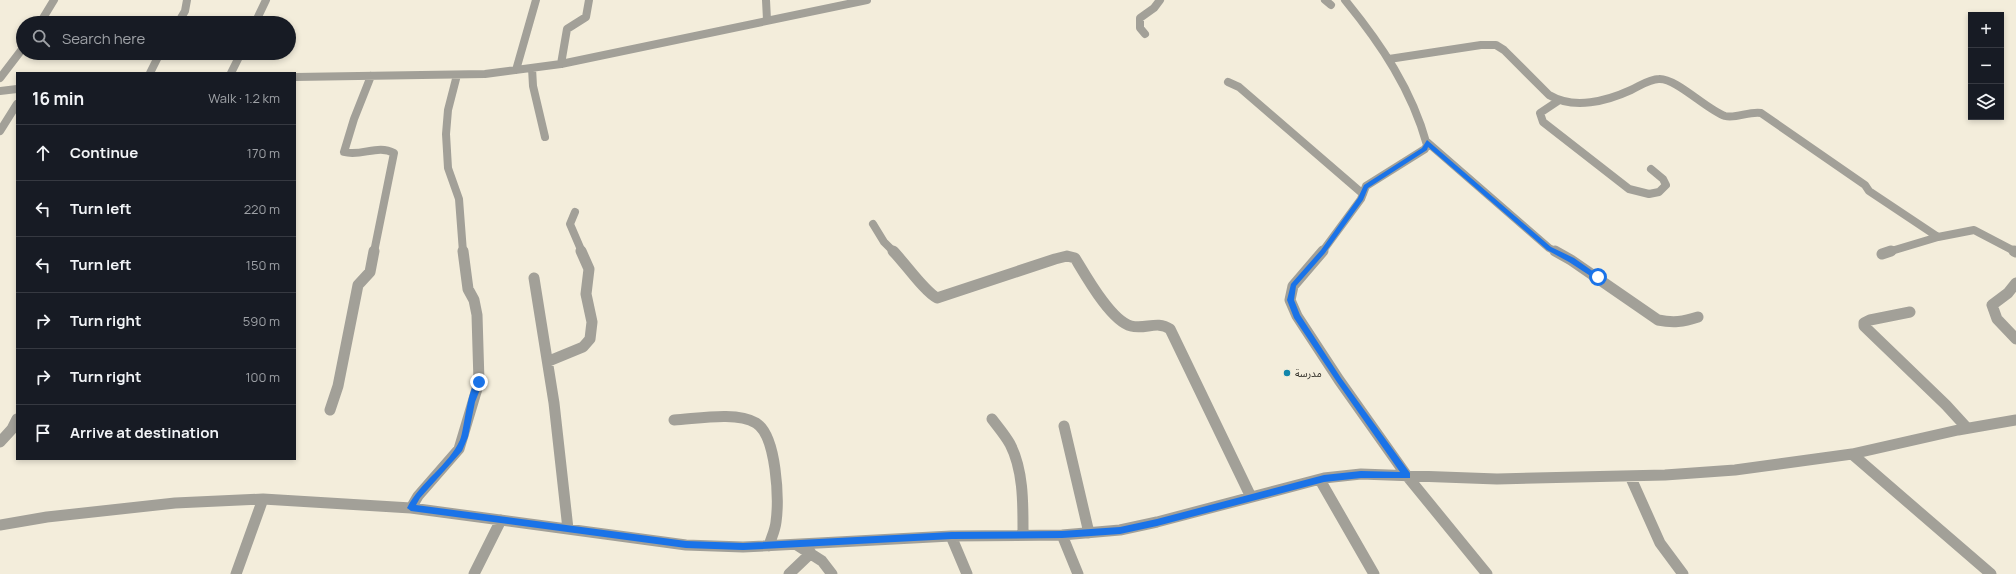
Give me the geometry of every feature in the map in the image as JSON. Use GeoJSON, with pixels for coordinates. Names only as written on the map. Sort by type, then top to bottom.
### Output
{"type":"FeatureCollection","features":[{"type":"Feature","properties":{"kind":"street"},"geometry":{"type":"LineString","coordinates":[[44,16],[54,0]]}},
{"type":"Feature","properties":{"kind":"street"},"geometry":{"type":"LineString","coordinates":[[182,16],[185,11],[186,0]]}},
{"type":"Feature","properties":{"kind":"street"},"geometry":{"type":"LineString","coordinates":[[258,16],[266,0]]}},
{"type":"Feature","properties":{"kind":"street"},"geometry":{"type":"LineString","coordinates":[[516,70],[536,0]]}},
{"type":"Feature","properties":{"kind":"street"},"geometry":{"type":"LineString","coordinates":[[561,64],[567,29],[586,17],[589,0]]}},
{"type":"Feature","properties":{"kind":"street"},"geometry":{"type":"LineString","coordinates":[[766,0],[767,20]]}},
{"type":"Feature","properties":{"kind":"street"},"geometry":{"type":"LineString","coordinates":[[296,77],[457,75],[532,68],[561,64],[867,0]]}},
{"type":"Feature","properties":{"kind":"street"},"geometry":{"type":"LineString","coordinates":[[1145,34],[1140,28],[1140,18],[1154,8],[1160,0]]}},
{"type":"Feature","properties":{"kind":"street"},"geometry":{"type":"LineString","coordinates":[[1344,0],[1371,31],[1389,59],[1412,101],[1427,142],[1549,248],[1578,264],[1640,309],[1658,320],[1673,323],[1684,322],[1698,317]]}},
{"type":"Feature","properties":{"kind":"street"},"geometry":{"type":"LineString","coordinates":[[1389,59],[1481,45],[1496,45],[1558,101]]}},
{"type":"Feature","properties":{"kind":"street"},"geometry":{"type":"LineString","coordinates":[[0,78],[16,57]]}},
{"type":"Feature","properties":{"kind":"street"},"geometry":{"type":"LineString","coordinates":[[150,72],[156,60]]}},
{"type":"Feature","properties":{"kind":"street"},"geometry":{"type":"LineString","coordinates":[[232,72],[238,60]]}},
{"type":"Feature","properties":{"kind":"street"},"geometry":{"type":"LineString","coordinates":[[532,68],[533,86],[545,137]]}},
{"type":"Feature","properties":{"kind":"street"},"geometry":{"type":"LineString","coordinates":[[411,508],[418,496],[459,449],[464,437],[472,402],[479,382],[477,315],[474,300],[468,289],[459,199],[448,168],[446,134],[448,110],[457,75]]}},
{"type":"Feature","properties":{"kind":"street"},"geometry":{"type":"LineString","coordinates":[[330,410],[334,401],[341,373],[358,285],[370,272],[394,153],[383,150],[357,153],[344,152],[354,119],[371,76]]}},
{"type":"Feature","properties":{"kind":"street"},"geometry":{"type":"LineString","coordinates":[[1651,169],[1663,179],[1666,185],[1655,194],[1638,193],[1629,188],[1543,122],[1540,113],[1558,101],[1576,102],[1598,100],[1629,91],[1655,79],[1665,78],[1725,116],[1736,116],[1750,111],[1761,113],[1865,186],[1869,191],[1938,237]]}},
{"type":"Feature","properties":{"kind":"street"},"geometry":{"type":"LineString","coordinates":[[1228,82],[1239,87],[1363,194]]}},
{"type":"Feature","properties":{"kind":"street"},"geometry":{"type":"LineString","coordinates":[[0,91],[16,89]]}},
{"type":"Feature","properties":{"kind":"street"},"geometry":{"type":"LineString","coordinates":[[0,131],[16,106]]}},
{"type":"Feature","properties":{"kind":"street"},"geometry":{"type":"LineString","coordinates":[[1427,142],[1425,149],[1366,186],[1363,194],[1323,251],[1293,286],[1290,300],[1297,316],[1339,380],[1407,476],[1487,574]]}},
{"type":"Feature","properties":{"kind":"street"},"geometry":{"type":"LineString","coordinates":[[549,361],[583,347],[590,339],[592,331],[592,322],[586,294],[589,269],[570,224],[575,212]]}},
{"type":"Feature","properties":{"kind":"street"},"geometry":{"type":"LineString","coordinates":[[872,224],[884,242],[931,295],[937,298],[1055,259],[1067,256],[1075,258],[1097,291],[1119,319],[1126,325],[1134,327],[1162,324],[1170,329],[1251,497]]}},
{"type":"Feature","properties":{"kind":"street"},"geometry":{"type":"LineString","coordinates":[[1882,254],[1938,237],[1974,230],[2016,252]]}},
{"type":"Feature","properties":{"kind":"street"},"geometry":{"type":"LineString","coordinates":[[534,278],[557,416],[568,529]]}},
{"type":"Feature","properties":{"kind":"street"},"geometry":{"type":"LineString","coordinates":[[2016,283],[2008,293],[1992,305],[1997,319],[2016,339]]}},
{"type":"Feature","properties":{"kind":"street"},"geometry":{"type":"LineString","coordinates":[[1910,312],[1870,320],[1864,323],[1864,326],[1946,405],[1967,428]]}},
{"type":"Feature","properties":{"kind":"street"},"geometry":{"type":"LineString","coordinates":[[674,420],[724,417],[757,423],[763,429],[769,442],[774,466],[777,508],[776,523],[769,546]]}},
{"type":"Feature","properties":{"kind":"street"},"geometry":{"type":"LineString","coordinates":[[992,419],[1010,446],[1016,467],[1022,499],[1023,535]]}},
{"type":"Feature","properties":{"kind":"street"},"geometry":{"type":"LineString","coordinates":[[0,525],[47,517],[175,503],[263,499],[411,508],[686,545],[769,546],[952,536],[1062,535],[1120,530],[1157,522],[1320,480],[1361,474],[1497,479],[1630,476],[1735,470],[1852,454],[1967,428],[2016,420]]}},
{"type":"Feature","properties":{"kind":"street"},"geometry":{"type":"LineString","coordinates":[[0,442],[12,430],[16,422]]}},
{"type":"Feature","properties":{"kind":"street"},"geometry":{"type":"LineString","coordinates":[[1064,426],[1089,533]]}},
{"type":"Feature","properties":{"kind":"street"},"geometry":{"type":"LineString","coordinates":[[1852,454],[1991,574]]}},
{"type":"Feature","properties":{"kind":"street"},"geometry":{"type":"LineString","coordinates":[[1630,476],[1660,543],[1683,574]]}},
{"type":"Feature","properties":{"kind":"street"},"geometry":{"type":"LineString","coordinates":[[1320,480],[1374,574]]}},
{"type":"Feature","properties":{"kind":"street"},"geometry":{"type":"LineString","coordinates":[[236,574],[263,499]]}},
{"type":"Feature","properties":{"kind":"street"},"geometry":{"type":"LineString","coordinates":[[474,574],[501,520]]}},
{"type":"Feature","properties":{"kind":"street"},"geometry":{"type":"LineString","coordinates":[[1062,535],[1078,574]]}},
{"type":"Feature","properties":{"kind":"street"},"geometry":{"type":"LineString","coordinates":[[952,536],[967,574]]}},
{"type":"Feature","properties":{"kind":"street"},"geometry":{"type":"LineString","coordinates":[[798,544],[829,568],[832,574]]}},
{"type":"Feature","properties":{"kind":"street"},"geometry":{"type":"LineString","coordinates":[[789,574],[811,553]]}},
{"type":"Feature","properties":{"kind":"place","name":"مدرسة"},"geometry":{"type":"Point","coordinates":[1287,373]}},
{"type":"Feature","properties":{"kind":"route"},"geometry":{"type":"LineString","coordinates":[[479,382],[472,402],[464,437],[459,449],[450,461],[424,488],[411,508],[686,545],[743,547],[952,536],[1062,535],[1120,530],[1157,522],[1324,478],[1361,474],[1407,476],[1339,380],[1297,316],[1290,300],[1293,286],[1323,251],[1361,199],[1366,186],[1425,149],[1427,142],[1549,248],[1598,277]]}}]}
